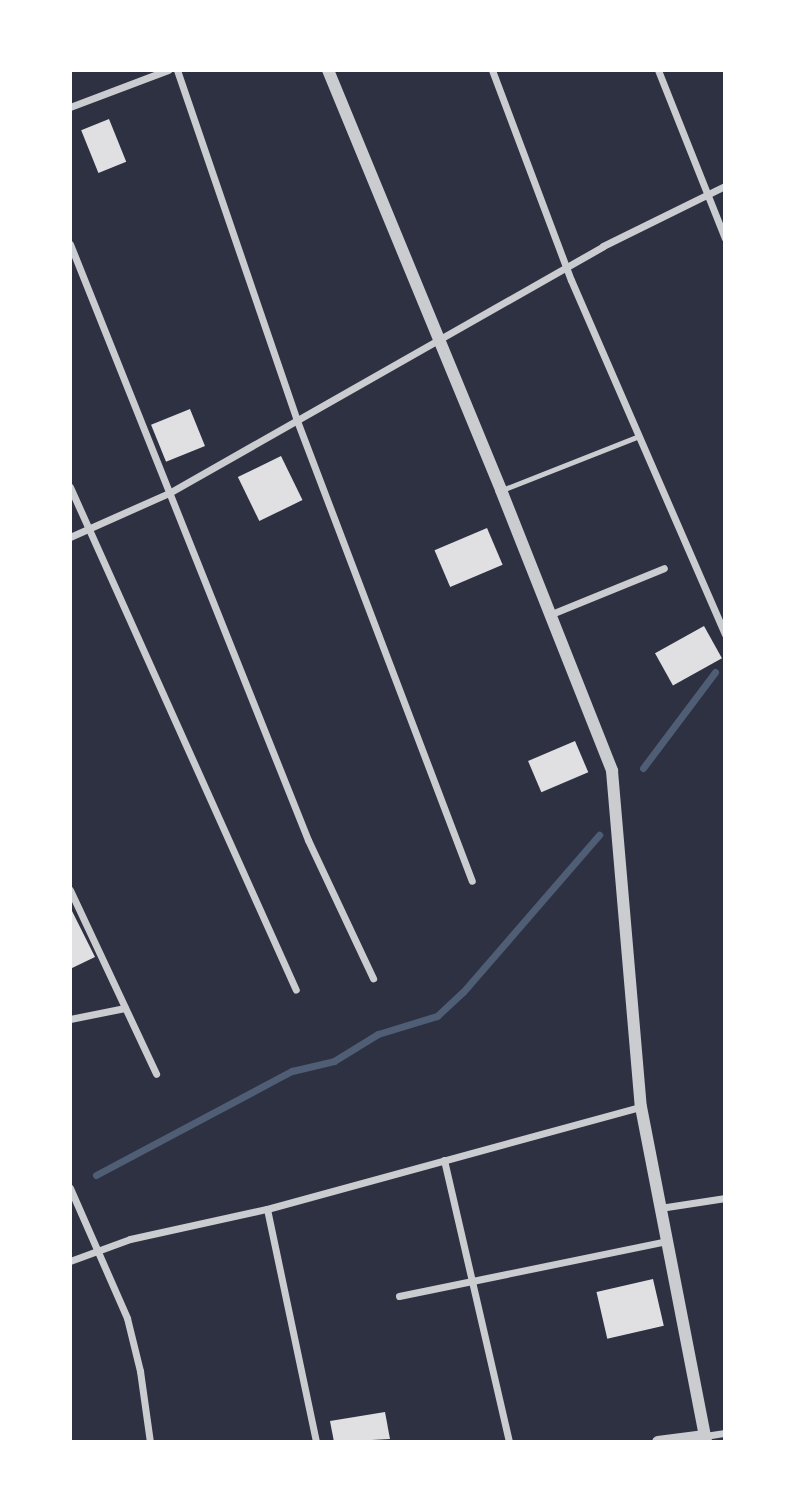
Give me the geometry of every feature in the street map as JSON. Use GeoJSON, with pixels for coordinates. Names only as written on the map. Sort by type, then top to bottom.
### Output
{"type":"FeatureCollection","features":[{"type":"Feature","properties":{"kind":"street"},"geometry":{"type":"LineString","coordinates":[[70,107],[168,70]]}},
{"type":"Feature","properties":{"kind":"street"},"geometry":{"type":"LineString","coordinates":[[177,70],[296,418],[472,881]]}},
{"type":"Feature","properties":{"kind":"street"},"geometry":{"type":"LineString","coordinates":[[328,70],[502,490],[612,771],[641,1107],[706,1439]]}},
{"type":"Feature","properties":{"kind":"street"},"geometry":{"type":"LineString","coordinates":[[492,70],[566,266],[725,634]]}},
{"type":"Feature","properties":{"kind":"street"},"geometry":{"type":"LineString","coordinates":[[658,70],[725,238]]}},
{"type":"Feature","properties":{"kind":"street"},"geometry":{"type":"LineString","coordinates":[[70,537],[169,493],[566,266],[725,186]]}},
{"type":"Feature","properties":{"kind":"street"},"geometry":{"type":"LineString","coordinates":[[70,244],[308,840],[373,978]]}},
{"type":"Feature","properties":{"kind":"street"},"geometry":{"type":"LineString","coordinates":[[70,487],[296,990]]}},
{"type":"Feature","properties":{"kind":"street"},"geometry":{"type":"LineString","coordinates":[[549,615],[664,568]]}},
{"type":"Feature","properties":{"kind":"street"},"geometry":{"type":"LineString","coordinates":[[70,890],[156,1073]]}},
{"type":"Feature","properties":{"kind":"street"},"geometry":{"type":"LineString","coordinates":[[70,1019],[125,1008]]}},
{"type":"Feature","properties":{"kind":"street"},"geometry":{"type":"LineString","coordinates":[[70,1261],[99,1249],[267,1209],[641,1107]]}},
{"type":"Feature","properties":{"kind":"street"},"geometry":{"type":"LineString","coordinates":[[444,1160],[509,1442]]}},
{"type":"Feature","properties":{"kind":"street"},"geometry":{"type":"LineString","coordinates":[[70,1188],[99,1249],[134,1339],[150,1442]]}},
{"type":"Feature","properties":{"kind":"street"},"geometry":{"type":"LineString","coordinates":[[660,1208],[725,1198]]}},
{"type":"Feature","properties":{"kind":"street"},"geometry":{"type":"LineString","coordinates":[[267,1209],[316,1442]]}},
{"type":"Feature","properties":{"kind":"street"},"geometry":{"type":"LineString","coordinates":[[399,1296],[666,1241]]}},
{"type":"Feature","properties":{"kind":"street"},"geometry":{"type":"LineString","coordinates":[[658,1442],[706,1439],[725,1433]]}},
{"type":"Feature","properties":{"kind":"lane"},"geometry":{"type":"LineString","coordinates":[[502,490],[639,436]]}},
{"type":"Feature","properties":{"kind":"building"},"geometry":{"type":"Polygon","coordinates":[[[109,119],[126,162],[98,173],[81,130],[109,119]]]}},
{"type":"Feature","properties":{"kind":"building"},"geometry":{"type":"Polygon","coordinates":[[[190,409],[205,446],[166,462],[151,425],[190,409]]]}},
{"type":"Feature","properties":{"kind":"building"},"geometry":{"type":"Polygon","coordinates":[[[281,456],[302,500],[259,521],[238,477],[281,456]]]}},
{"type":"Feature","properties":{"kind":"building"},"geometry":{"type":"Polygon","coordinates":[[[487,528],[503,565],[450,587],[435,550],[487,528]]]}},
{"type":"Feature","properties":{"kind":"building"},"geometry":{"type":"Polygon","coordinates":[[[704,626],[722,658],[673,686],[655,653],[704,626]]]}},
{"type":"Feature","properties":{"kind":"building"},"geometry":{"type":"Polygon","coordinates":[[[575,741],[588,772],[541,792],[528,761],[575,741]]]}},
{"type":"Feature","properties":{"kind":"building"},"geometry":{"type":"Polygon","coordinates":[[[70,907],[95,957],[70,969],[70,907]]]}},
{"type":"Feature","properties":{"kind":"building"},"geometry":{"type":"Polygon","coordinates":[[[653,1279],[664,1326],[607,1339],[596,1292],[653,1279]]]}},
{"type":"Feature","properties":{"kind":"building"},"geometry":{"type":"Polygon","coordinates":[[[385,1412],[390,1439],[334,1442],[330,1421],[385,1412]]]}},
{"type":"Feature","properties":{"kind":"waterway"},"geometry":{"type":"LineString","coordinates":[[643,768],[715,672]]}},
{"type":"Feature","properties":{"kind":"waterway"},"geometry":{"type":"LineString","coordinates":[[96,1175],[292,1071],[334,1061],[378,1034],[437,1016],[463,992],[599,835]]}}]}
